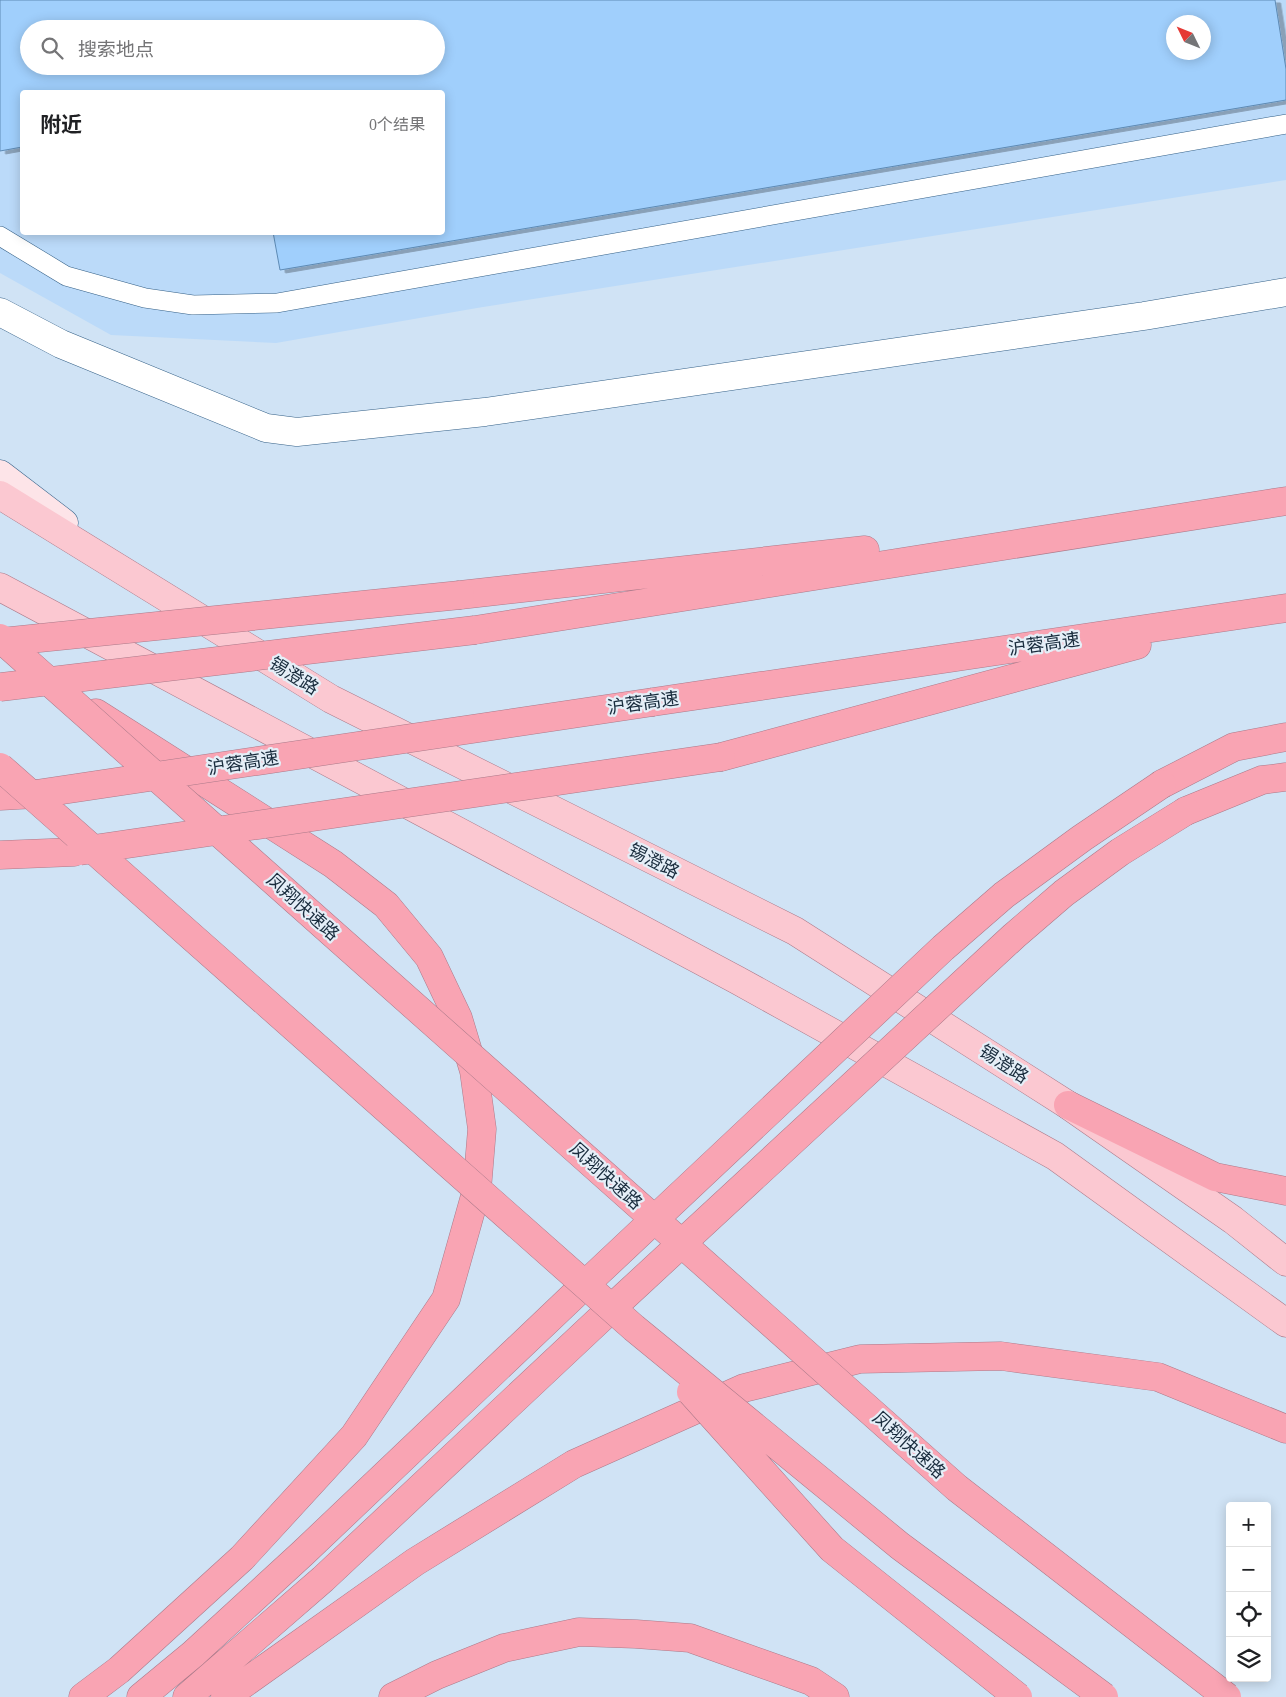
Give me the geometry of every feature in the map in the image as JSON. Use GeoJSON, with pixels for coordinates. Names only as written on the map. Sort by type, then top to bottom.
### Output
{"type":"FeatureCollection","features":[{"type":"Feature","properties":{"kind":"highway"},"geometry":{"type":"LineString","coordinates":[[0,687],[474,630],[1286,501]]}},
{"type":"Feature","properties":{"kind":"highway"},"geometry":{"type":"LineString","coordinates":[[0,642],[460,595],[1227,510]]}},
{"type":"Feature","properties":{"kind":"highway"},"geometry":{"type":"LineString","coordinates":[[0,855],[74,852],[720,757],[1274,610]]}},
{"type":"Feature","properties":{"kind":"highway","name":"沪蓉高速"},"geometry":{"type":"LineString","coordinates":[[0,796],[36,794],[1274,610]]}},
{"type":"Feature","properties":{"kind":"highway","name":"凤翔快速路"},"geometry":{"type":"LineString","coordinates":[[0,638],[957,1488],[1227,1697]]}},
{"type":"Feature","properties":{"kind":"highway"},"geometry":{"type":"LineString","coordinates":[[0,652],[333,864],[386,905],[429,956],[458,1018],[474,1071],[482,1130],[477,1189],[446,1299],[354,1436],[242,1558],[119,1670],[83,1697]]}},
{"type":"Feature","properties":{"kind":"highway"},"geometry":{"type":"LineString","coordinates":[[141,1697],[193,1654],[303,1553],[591,1279],[944,948],[1004,895],[1082,838],[1162,784],[1234,747],[1286,737]]}},
{"type":"Feature","properties":{"kind":"highway"},"geometry":{"type":"LineString","coordinates":[[0,767],[634,1328],[900,1546],[1104,1697]]}},
{"type":"Feature","properties":{"kind":"highway"},"geometry":{"type":"LineString","coordinates":[[224,1687],[323,1579],[614,1306],[1014,936],[1064,893],[1120,852],[1186,811],[1262,780],[1286,777]]}},
{"type":"Feature","properties":{"kind":"highway"},"geometry":{"type":"LineString","coordinates":[[1068,1105],[1215,1177],[1286,1191]]}},
{"type":"Feature","properties":{"kind":"highway"},"geometry":{"type":"LineString","coordinates":[[634,1328],[832,1548],[1018,1697]]}},
{"type":"Feature","properties":{"kind":"highway"},"geometry":{"type":"LineString","coordinates":[[187,1697],[224,1687],[355,1605],[415,1562],[574,1464],[744,1388],[860,1359],[1001,1356],[1158,1377],[1286,1428]]}},
{"type":"Feature","properties":{"kind":"highway"},"geometry":{"type":"LineString","coordinates":[[393,1697],[437,1675],[504,1648],[579,1632],[690,1638],[811,1682],[835,1697]]}},
{"type":"Feature","properties":{"kind":"main road"},"geometry":{"type":"LineString","coordinates":[[0,474],[143,583]]}},
{"type":"Feature","properties":{"kind":"main road","name":"锡澄路"},"geometry":{"type":"LineString","coordinates":[[0,495],[331,699],[795,931],[1068,1105],[1232,1220],[1286,1262]]}},
{"type":"Feature","properties":{"kind":"main road"},"geometry":{"type":"LineString","coordinates":[[0,587],[728,975],[1055,1156],[1286,1323]]}},
{"type":"Feature","properties":{"kind":"street"},"geometry":{"type":"LineString","coordinates":[[0,312],[61,344],[266,428],[297,432],[495,411],[1144,316],[1286,292]]}},
{"type":"Feature","properties":{"kind":"lane"},"geometry":{"type":"LineString","coordinates":[[0,236],[66,276],[145,298],[193,305],[277,303],[1286,124]]}},
{"type":"Feature","properties":{"kind":"shaded area"},"geometry":{"type":"Polygon","coordinates":[[[0,0],[1286,0],[1286,180],[477,308],[276,343],[111,335],[0,273],[0,0]]]}},
{"type":"Feature","properties":{"kind":"building"},"geometry":{"type":"Polygon","coordinates":[[[0,0],[1275,0],[1286,69],[1286,100],[280,270],[274,235],[445,235],[445,90],[20,90],[20,147],[0,151],[0,0]]]}}]}
